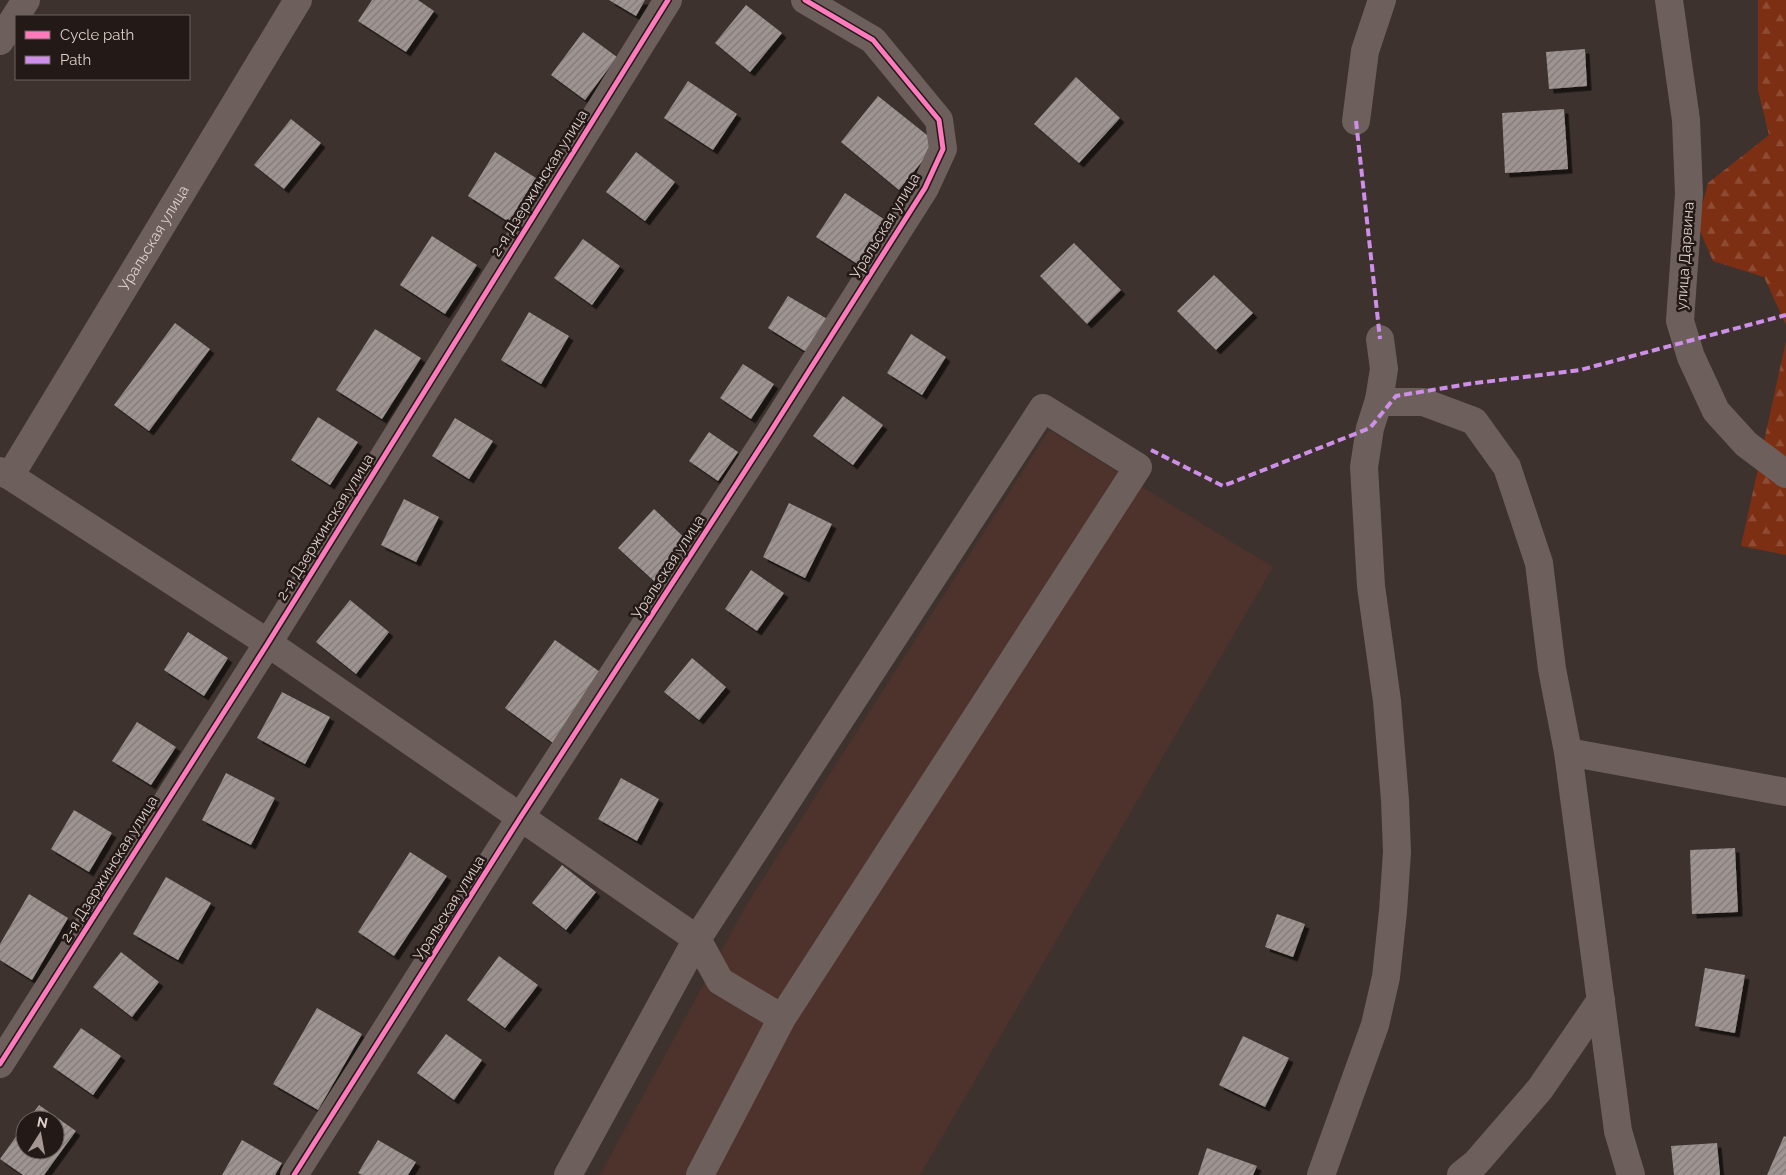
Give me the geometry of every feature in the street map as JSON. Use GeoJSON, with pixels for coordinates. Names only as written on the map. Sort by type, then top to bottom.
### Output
{"type":"FeatureCollection","features":[{"type":"Feature","properties":{"kind":"street"},"geometry":{"type":"LineString","coordinates":[[16,15],[26,0]]}},
{"type":"Feature","properties":{"kind":"street","name":"Уральская улица"},"geometry":{"type":"LineString","coordinates":[[5,474],[298,0]]}},
{"type":"Feature","properties":{"kind":"street","name":"2-я Дзержинская улица"},"geometry":{"type":"LineString","coordinates":[[0,1064],[268,644],[668,0]]}},
{"type":"Feature","properties":{"kind":"street","name":"Уральская улица"},"geometry":{"type":"LineString","coordinates":[[294,1175],[520,818],[764,443],[920,196],[942,149],[939,120],[873,40],[804,0]]}},
{"type":"Feature","properties":{"kind":"street"},"geometry":{"type":"LineString","coordinates":[[1356,121],[1365,51],[1382,0]]}},
{"type":"Feature","properties":{"kind":"street","name":"улица Дарвина"},"geometry":{"type":"LineString","coordinates":[[1669,0],[1686,120],[1689,194],[1680,321],[1691,356],[1716,411],[1746,444],[1786,474]]}},
{"type":"Feature","properties":{"kind":"street"},"geometry":{"type":"LineString","coordinates":[[0,41],[15,17]]}},
{"type":"Feature","properties":{"kind":"street"},"geometry":{"type":"LineString","coordinates":[[1321,1175],[1375,1025],[1386,977],[1393,911],[1397,852],[1395,800],[1388,701],[1371,586],[1364,466],[1370,428],[1379,400],[1384,369],[1380,339]]}},
{"type":"Feature","properties":{"kind":"street"},"geometry":{"type":"LineString","coordinates":[[1379,400],[1423,402],[1474,421],[1508,467],[1539,563],[1552,669],[1568,752],[1618,1131],[1631,1175]]}},
{"type":"Feature","properties":{"kind":"street"},"geometry":{"type":"LineString","coordinates":[[568,1175],[697,939],[1043,408],[1138,467],[782,1018],[700,1175]]}},
{"type":"Feature","properties":{"kind":"street"},"geometry":{"type":"LineString","coordinates":[[5,474],[268,644],[697,939],[720,981],[782,1018]]}},
{"type":"Feature","properties":{"kind":"street"},"geometry":{"type":"LineString","coordinates":[[1568,752],[1786,792]]}},
{"type":"Feature","properties":{"kind":"street"},"geometry":{"type":"LineString","coordinates":[[1461,1175],[1476,1163],[1540,1089],[1601,1000]]}},
{"type":"Feature","properties":{"kind":"shaded area"},"geometry":{"type":"Polygon","coordinates":[[[1049,430],[1273,567],[920,1175],[600,1175],[747,904],[1049,430]]]}},
{"type":"Feature","properties":{"kind":"green space"},"geometry":{"type":"Polygon","coordinates":[[[1758,0],[1786,0],[1786,325],[1764,277],[1713,261],[1697,224],[1708,183],[1769,135],[1758,90],[1758,0]]]}},
{"type":"Feature","properties":{"kind":"green space"},"geometry":{"type":"Polygon","coordinates":[[[1786,341],[1786,555],[1741,546],[1786,341]]]}},
{"type":"Feature","properties":{"kind":"building"},"geometry":{"type":"Polygon","coordinates":[[[372,0],[418,0],[434,11],[406,52],[358,21],[372,0]]]}},
{"type":"Feature","properties":{"kind":"building"},"geometry":{"type":"Polygon","coordinates":[[[609,0],[645,0],[636,16],[609,0]]]}},
{"type":"Feature","properties":{"kind":"building"},"geometry":{"type":"Polygon","coordinates":[[[746,5],[782,33],[750,72],[715,43],[746,5]]]}},
{"type":"Feature","properties":{"kind":"building"},"geometry":{"type":"Polygon","coordinates":[[[583,32],[617,57],[585,100],[551,75],[583,32]]]}},
{"type":"Feature","properties":{"kind":"building"},"geometry":{"type":"Polygon","coordinates":[[[1585,49],[1587,86],[1549,89],[1546,52],[1585,49]]]}},
{"type":"Feature","properties":{"kind":"building"},"geometry":{"type":"Polygon","coordinates":[[[1076,77],[1120,118],[1079,163],[1034,124],[1076,77]]]}},
{"type":"Feature","properties":{"kind":"building"},"geometry":{"type":"Polygon","coordinates":[[[688,81],[737,114],[713,150],[664,118],[688,81]]]}},
{"type":"Feature","properties":{"kind":"building"},"geometry":{"type":"Polygon","coordinates":[[[878,96],[937,143],[899,190],[841,142],[878,96]]]}},
{"type":"Feature","properties":{"kind":"building"},"geometry":{"type":"Polygon","coordinates":[[[1564,109],[1568,169],[1505,173],[1502,113],[1564,109]]]}},
{"type":"Feature","properties":{"kind":"building"},"geometry":{"type":"Polygon","coordinates":[[[291,119],[321,143],[284,189],[254,165],[291,119]]]}},
{"type":"Feature","properties":{"kind":"building"},"geometry":{"type":"Polygon","coordinates":[[[495,152],[536,178],[509,222],[468,196],[495,152]]]}},
{"type":"Feature","properties":{"kind":"building"},"geometry":{"type":"Polygon","coordinates":[[[636,152],[675,182],[645,221],[606,192],[636,152]]]}},
{"type":"Feature","properties":{"kind":"building"},"geometry":{"type":"Polygon","coordinates":[[[845,193],[888,222],[859,265],[816,237],[845,193]]]}},
{"type":"Feature","properties":{"kind":"building"},"geometry":{"type":"Polygon","coordinates":[[[432,236],[477,265],[445,314],[400,285],[432,236]]]}},
{"type":"Feature","properties":{"kind":"building"},"geometry":{"type":"Polygon","coordinates":[[[583,239],[620,266],[592,305],[554,278],[583,239]]]}},
{"type":"Feature","properties":{"kind":"building"},"geometry":{"type":"Polygon","coordinates":[[[1074,243],[1121,290],[1087,324],[1040,276],[1074,243]]]}},
{"type":"Feature","properties":{"kind":"building"},"geometry":{"type":"Polygon","coordinates":[[[1214,275],[1253,313],[1216,350],[1177,311],[1214,275]]]}},
{"type":"Feature","properties":{"kind":"building"},"geometry":{"type":"Polygon","coordinates":[[[788,296],[829,320],[808,353],[768,328],[788,296]]]}},
{"type":"Feature","properties":{"kind":"building"},"geometry":{"type":"Polygon","coordinates":[[[529,312],[569,336],[541,384],[501,360],[529,312]]]}},
{"type":"Feature","properties":{"kind":"building"},"geometry":{"type":"Polygon","coordinates":[[[175,323],[210,349],[149,431],[114,405],[175,323]]]}},
{"type":"Feature","properties":{"kind":"building"},"geometry":{"type":"Polygon","coordinates":[[[375,329],[421,358],[382,419],[336,390],[375,329]]]}},
{"type":"Feature","properties":{"kind":"building"},"geometry":{"type":"Polygon","coordinates":[[[911,334],[946,357],[922,395],[887,373],[911,334]]]}},
{"type":"Feature","properties":{"kind":"building"},"geometry":{"type":"Polygon","coordinates":[[[743,364],[774,384],[751,419],[720,398],[743,364]]]}},
{"type":"Feature","properties":{"kind":"building"},"geometry":{"type":"Polygon","coordinates":[[[843,396],[883,425],[853,465],[813,436],[843,396]]]}},
{"type":"Feature","properties":{"kind":"building"},"geometry":{"type":"Polygon","coordinates":[[[318,417],[358,442],[330,485],[291,460],[318,417]]]}},
{"type":"Feature","properties":{"kind":"building"},"geometry":{"type":"Polygon","coordinates":[[[455,418],[493,441],[469,479],[432,456],[455,418]]]}},
{"type":"Feature","properties":{"kind":"building"},"geometry":{"type":"Polygon","coordinates":[[[709,432],[738,452],[718,481],[689,461],[709,432]]]}},
{"type":"Feature","properties":{"kind":"building"},"geometry":{"type":"Polygon","coordinates":[[[404,499],[439,517],[416,562],[381,545],[404,499]]]}},
{"type":"Feature","properties":{"kind":"building"},"geometry":{"type":"Polygon","coordinates":[[[789,503],[832,524],[805,578],[763,557],[789,503]]]}},
{"type":"Feature","properties":{"kind":"building"},"geometry":{"type":"Polygon","coordinates":[[[654,509],[690,543],[654,581],[618,548],[654,509]]]}},
{"type":"Feature","properties":{"kind":"building"},"geometry":{"type":"Polygon","coordinates":[[[751,570],[784,593],[757,631],[725,609],[751,570]]]}},
{"type":"Feature","properties":{"kind":"building"},"geometry":{"type":"Polygon","coordinates":[[[350,600],[389,632],[356,674],[316,642],[350,600]]]}},
{"type":"Feature","properties":{"kind":"building"},"geometry":{"type":"Polygon","coordinates":[[[188,632],[228,658],[204,696],[164,670],[188,632]]]}},
{"type":"Feature","properties":{"kind":"building"},"geometry":{"type":"Polygon","coordinates":[[[555,640],[603,674],[553,743],[505,708],[555,640]]]}},
{"type":"Feature","properties":{"kind":"building"},"geometry":{"type":"Polygon","coordinates":[[[692,658],[726,687],[699,720],[664,692],[692,658]]]}},
{"type":"Feature","properties":{"kind":"building"},"geometry":{"type":"Polygon","coordinates":[[[282,692],[330,717],[305,764],[257,738],[282,692]]]}},
{"type":"Feature","properties":{"kind":"building"},"geometry":{"type":"Polygon","coordinates":[[[137,722],[176,747],[151,785],[112,761],[137,722]]]}},
{"type":"Feature","properties":{"kind":"building"},"geometry":{"type":"Polygon","coordinates":[[[226,773],[275,798],[251,845],[202,820],[226,773]]]}},
{"type":"Feature","properties":{"kind":"building"},"geometry":{"type":"Polygon","coordinates":[[[621,778],[659,799],[637,841],[598,819],[621,778]]]}},
{"type":"Feature","properties":{"kind":"building"},"geometry":{"type":"Polygon","coordinates":[[[74,810],[112,833],[89,872],[51,849],[74,810]]]}},
{"type":"Feature","properties":{"kind":"building"},"geometry":{"type":"Polygon","coordinates":[[[1735,848],[1738,912],[1692,914],[1690,850],[1735,848]]]}},
{"type":"Feature","properties":{"kind":"building"},"geometry":{"type":"Polygon","coordinates":[[[410,852],[447,876],[394,956],[358,932],[410,852]]]}},
{"type":"Feature","properties":{"kind":"building"},"geometry":{"type":"Polygon","coordinates":[[[562,865],[596,892],[566,930],[532,903],[562,865]]]}},
{"type":"Feature","properties":{"kind":"building"},"geometry":{"type":"Polygon","coordinates":[[[166,877],[211,903],[178,960],[133,934],[166,877]]]}},
{"type":"Feature","properties":{"kind":"building"},"geometry":{"type":"Polygon","coordinates":[[[29,894],[68,918],[32,980],[0,960],[0,944],[29,894]]]}},
{"type":"Feature","properties":{"kind":"building"},"geometry":{"type":"Polygon","coordinates":[[[1277,914],[1305,924],[1293,957],[1265,947],[1277,914]]]}},
{"type":"Feature","properties":{"kind":"building"},"geometry":{"type":"Polygon","coordinates":[[[121,952],[159,982],[132,1017],[93,987],[121,952]]]}},
{"type":"Feature","properties":{"kind":"building"},"geometry":{"type":"Polygon","coordinates":[[[499,956],[538,985],[505,1028],[467,1000],[499,956]]]}},
{"type":"Feature","properties":{"kind":"building"},"geometry":{"type":"Polygon","coordinates":[[[1705,968],[1745,975],[1735,1033],[1695,1026],[1705,968]]]}},
{"type":"Feature","properties":{"kind":"building"},"geometry":{"type":"Polygon","coordinates":[[[317,1008],[362,1034],[318,1110],[273,1084],[317,1008]]]}},
{"type":"Feature","properties":{"kind":"building"},"geometry":{"type":"Polygon","coordinates":[[[81,1028],[121,1056],[93,1095],[53,1067],[81,1028]]]}},
{"type":"Feature","properties":{"kind":"building"},"geometry":{"type":"Polygon","coordinates":[[[446,1034],[482,1060],[454,1100],[417,1073],[446,1034]]]}},
{"type":"Feature","properties":{"kind":"building"},"geometry":{"type":"Polygon","coordinates":[[[1243,1036],[1289,1058],[1265,1107],[1219,1085],[1243,1036]]]}},
{"type":"Feature","properties":{"kind":"building"},"geometry":{"type":"Polygon","coordinates":[[[39,1105],[46,1110],[35,1110],[39,1105]]]}},
{"type":"Feature","properties":{"kind":"building"},"geometry":{"type":"Polygon","coordinates":[[[65,1123],[76,1131],[65,1146],[65,1123]]]}},
{"type":"Feature","properties":{"kind":"building"},"geometry":{"type":"Polygon","coordinates":[[[1784,1136],[1786,1137],[1786,1175],[1767,1175],[1784,1136]]]}},
{"type":"Feature","properties":{"kind":"building"},"geometry":{"type":"Polygon","coordinates":[[[15,1138],[15,1160],[55,1160],[44,1175],[23,1175],[0,1159],[15,1138]]]}},
{"type":"Feature","properties":{"kind":"building"},"geometry":{"type":"Polygon","coordinates":[[[242,1140],[282,1163],[275,1175],[222,1175],[242,1140]]]}},
{"type":"Feature","properties":{"kind":"building"},"geometry":{"type":"Polygon","coordinates":[[[378,1140],[416,1162],[408,1175],[362,1175],[358,1173],[378,1140]]]}},
{"type":"Feature","properties":{"kind":"building"},"geometry":{"type":"Polygon","coordinates":[[[1717,1143],[1720,1175],[1674,1175],[1671,1146],[1717,1143]]]}},
{"type":"Feature","properties":{"kind":"building"},"geometry":{"type":"Polygon","coordinates":[[[1207,1148],[1257,1166],[1253,1175],[1198,1175],[1207,1148]]]}},
{"type":"Feature","properties":{"kind":"marked path"},"geometry":{"type":"LineString","coordinates":[[1356,121],[1380,339]]}},
{"type":"Feature","properties":{"kind":"marked path"},"geometry":{"type":"LineString","coordinates":[[1151,450],[1223,486],[1370,428],[1396,396],[1468,384],[1580,370],[1786,315]]}},
{"type":"Feature","properties":{"kind":"cycle path"},"geometry":{"type":"LineString","coordinates":[[0,1064],[268,643],[668,0]]}},
{"type":"Feature","properties":{"kind":"cycle path"},"geometry":{"type":"LineString","coordinates":[[294,1175],[520,818],[769,434],[925,188],[943,149],[939,120],[873,40],[805,0]]}}]}
